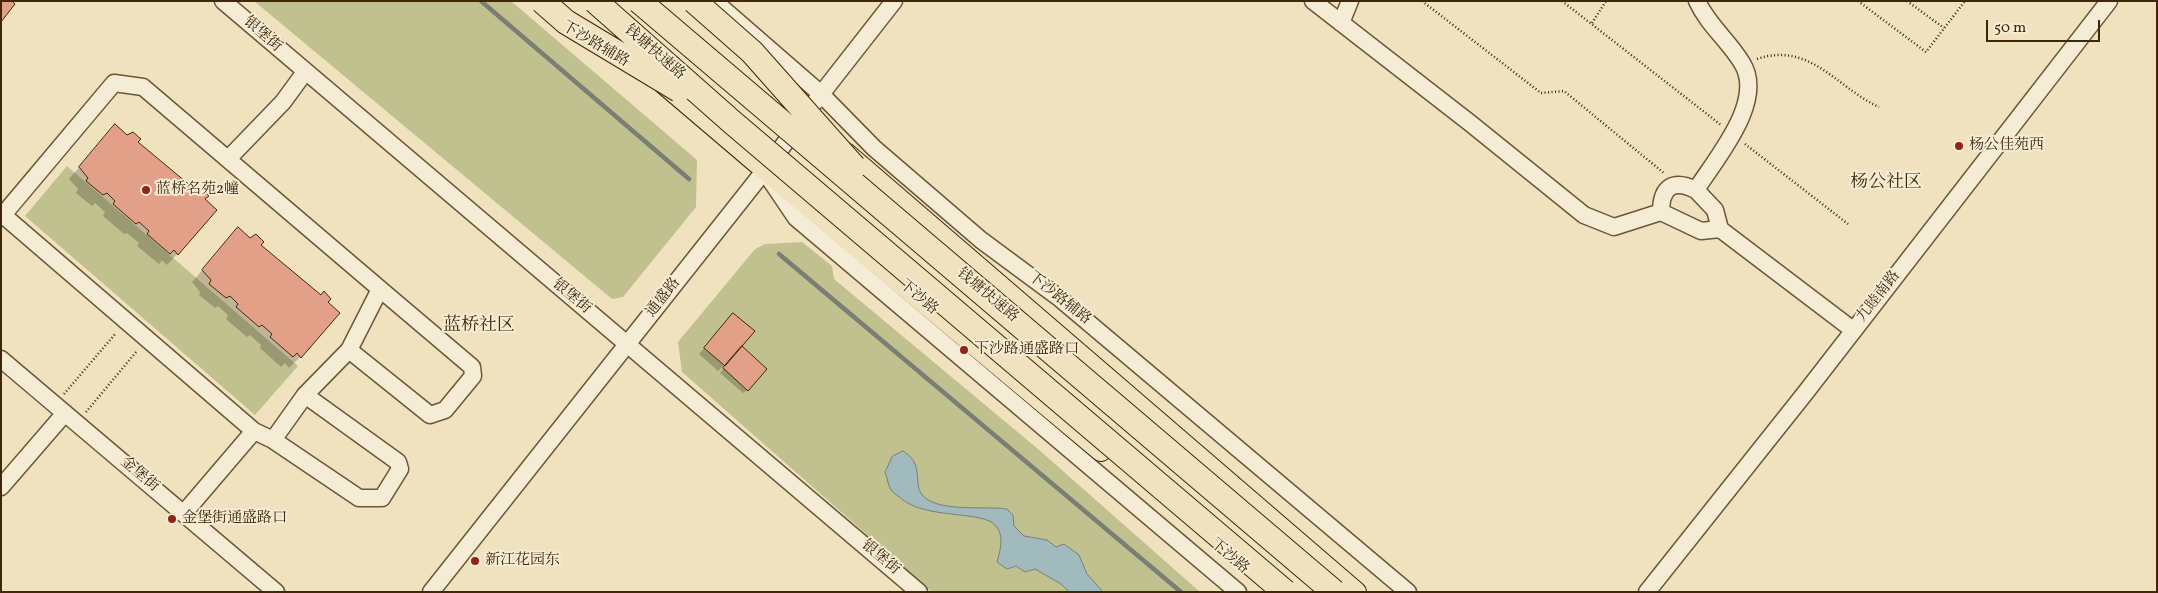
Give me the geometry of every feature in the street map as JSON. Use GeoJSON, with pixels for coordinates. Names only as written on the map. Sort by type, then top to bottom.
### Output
{"type":"FeatureCollection","features":[{"type":"Feature","properties":{"kind":"highway"},"geometry":{"type":"LineString","coordinates":[[542,1],[566,22],[732,122]]}},
{"type":"Feature","properties":{"kind":"highway","name":"钱塘快速路"},"geometry":{"type":"LineString","coordinates":[[595,1],[732,122],[1285,592]]}},
{"type":"Feature","properties":{"kind":"highway","name":"钱塘快速路"},"geometry":{"type":"LineString","coordinates":[[639,1],[1334,592]]}},
{"type":"Feature","properties":{"kind":"highway"},"geometry":{"type":"LineString","coordinates":[[694,1],[752,52],[906,227]]}},
{"type":"Feature","properties":{"kind":"main road","name":"下沙路"},"geometry":{"type":"LineString","coordinates":[[568,1],[765,170],[1270,592]]}},
{"type":"Feature","properties":{"kind":"main road"},"geometry":{"type":"LineString","coordinates":[[668,1],[1356,592]]}},
{"type":"Feature","properties":{"kind":"street","name":"银堡街"},"geometry":{"type":"LineString","coordinates":[[223,1],[919,592]]}},
{"type":"Feature","properties":{"kind":"street","name":"下沙路辅路"},"geometry":{"type":"LineString","coordinates":[[528,1],[554,22],[664,84]]}},
{"type":"Feature","properties":{"kind":"street","name":"下沙路辅路"},"geometry":{"type":"LineString","coordinates":[[714,1],[821,94],[874,148],[981,240],[1058,297],[1408,592]]}},
{"type":"Feature","properties":{"kind":"street","name":"通盛路"},"geometry":{"type":"LineString","coordinates":[[431,592],[765,170],[821,94],[894,1]]}},
{"type":"Feature","properties":{"kind":"street"},"geometry":{"type":"LineString","coordinates":[[1313,1],[1470,123],[1584,215],[1614,227],[1661,212],[1701,231],[1720,229]]}},
{"type":"Feature","properties":{"kind":"street"},"geometry":{"type":"LineString","coordinates":[[1341,23],[1350,1]]}},
{"type":"Feature","properties":{"kind":"street"},"geometry":{"type":"LineString","coordinates":[[1696,190],[1742,121],[1749,91],[1744,65],[1702,13],[1697,1]]}},
{"type":"Feature","properties":{"kind":"street","name":"九睦南路"},"geometry":{"type":"LineString","coordinates":[[1647,592],[1854,330],[2109,1]]}},
{"type":"Feature","properties":{"kind":"street"},"geometry":{"type":"LineString","coordinates":[[228,159],[283,102],[305,72]]}},
{"type":"Feature","properties":{"kind":"street"},"geometry":{"type":"LineString","coordinates":[[305,395],[398,462],[400,469],[382,498],[359,498],[273,440],[254,431],[2,214],[114,83],[143,87],[472,367],[473,376],[445,410],[430,416],[349,350]]}},
{"type":"Feature","properties":{"kind":"street"},"geometry":{"type":"LineString","coordinates":[[765,170],[796,218],[1238,592]]}},
{"type":"Feature","properties":{"kind":"street"},"geometry":{"type":"LineString","coordinates":[[1661,212],[1661,199],[1667,190],[1675,184],[1683,184],[1696,190],[1715,210],[1720,229],[1854,330]]}},
{"type":"Feature","properties":{"kind":"street"},"geometry":{"type":"LineString","coordinates":[[273,440],[305,395],[349,350],[380,289]]}},
{"type":"Feature","properties":{"kind":"street","name":"金堡街"},"geometry":{"type":"LineString","coordinates":[[1,359],[276,592]]}},
{"type":"Feature","properties":{"kind":"street"},"geometry":{"type":"LineString","coordinates":[[1,487],[66,414]]}},
{"type":"Feature","properties":{"kind":"street"},"geometry":{"type":"LineString","coordinates":[[184,513],[254,431]]}},
{"type":"Feature","properties":{"kind":"path"},"geometry":{"type":"LineString","coordinates":[[1422,1],[1541,93],[1564,91],[1645,156],[1675,184]]}},
{"type":"Feature","properties":{"kind":"path"},"geometry":{"type":"LineString","coordinates":[[1562,1],[1848,224]]}},
{"type":"Feature","properties":{"kind":"path"},"geometry":{"type":"LineString","coordinates":[[1592,24],[1606,1]]}},
{"type":"Feature","properties":{"kind":"path"},"geometry":{"type":"LineString","coordinates":[[1907,1],[1944,28]]}},
{"type":"Feature","properties":{"kind":"path"},"geometry":{"type":"LineString","coordinates":[[1861,2],[1926,52],[1964,1]]}},
{"type":"Feature","properties":{"kind":"path"},"geometry":{"type":"LineString","coordinates":[[1744,65],[1758,58],[1794,55],[1827,72],[1866,101],[1879,107]]}},
{"type":"Feature","properties":{"kind":"path"},"geometry":{"type":"LineString","coordinates":[[66,414],[127,321]]}},
{"type":"Feature","properties":{"kind":"path"},"geometry":{"type":"LineString","coordinates":[[66,414],[148,339]]}},
{"type":"Feature","properties":{"kind":"green space"},"geometry":{"type":"Polygon","coordinates":[[[254,1],[511,1],[697,160],[696,207],[623,297],[612,299],[254,1]]]}},
{"type":"Feature","properties":{"kind":"green space"},"geometry":{"type":"Polygon","coordinates":[[[67,166],[298,366],[255,415],[25,216],[67,166]]]}},
{"type":"Feature","properties":{"kind":"green space"},"geometry":{"type":"Polygon","coordinates":[[[802,242],[832,266],[834,279],[1038,449],[1200,592],[932,592],[682,372],[678,342],[755,249],[765,244],[802,242]]]}},
{"type":"Feature","properties":{"kind":"water"},"geometry":{"type":"Polygon","coordinates":[[[903,451],[914,461],[921,494],[930,501],[955,507],[1007,509],[1013,515],[1014,526],[1024,536],[1047,540],[1056,547],[1064,544],[1079,555],[1087,574],[1103,592],[1069,592],[1061,584],[1035,569],[1025,572],[1016,566],[1007,569],[997,562],[1001,538],[998,529],[989,521],[926,510],[903,500],[891,490],[885,472],[892,457],[903,451]]]}},
{"type":"Feature","properties":{"kind":"building"},"geometry":{"type":"Polygon","coordinates":[[[1,1],[12,1],[15,4],[1,22],[1,1]]]}},
{"type":"Feature","properties":{"kind":"building","name":"蓝桥名苑2幢"},"geometry":{"type":"Polygon","coordinates":[[[115,124],[127,135],[133,132],[141,139],[138,142],[198,192],[201,188],[209,196],[205,199],[217,210],[178,255],[174,250],[170,254],[147,234],[149,231],[139,222],[136,224],[113,204],[115,201],[107,193],[103,195],[86,181],[88,178],[79,167],[115,124]]]}},
{"type":"Feature","properties":{"kind":"building"},"geometry":{"type":"Polygon","coordinates":[[[238,227],[250,238],[256,234],[264,242],[261,245],[321,295],[324,291],[331,299],[328,302],[340,313],[301,358],[297,353],[293,357],[270,337],[272,334],[262,325],[259,327],[236,307],[238,304],[230,296],[226,298],[209,284],[211,280],[202,270],[238,227]]]}},
{"type":"Feature","properties":{"kind":"building"},"geometry":{"type":"Polygon","coordinates":[[[733,313],[755,331],[725,366],[704,348],[733,313]]]}},
{"type":"Feature","properties":{"kind":"building"},"geometry":{"type":"Polygon","coordinates":[[[742,346],[767,369],[748,391],[723,368],[742,346]]]}},
{"type":"Feature","properties":{"kind":"waterway"},"geometry":{"type":"LineString","coordinates":[[481,1],[689,179]]}},
{"type":"Feature","properties":{"kind":"waterway"},"geometry":{"type":"LineString","coordinates":[[779,254],[1181,592]]}},
{"type":"Feature","properties":{"kind":"place","name":"杨公佳苑西"},"geometry":{"type":"Point","coordinates":[1959,146]}},
{"type":"Feature","properties":{"kind":"place","name":"蓝桥名苑2幢"},"geometry":{"type":"Point","coordinates":[146,190]}},
{"type":"Feature","properties":{"kind":"place","name":"下沙路通盛路口"},"geometry":{"type":"Point","coordinates":[964,350]}},
{"type":"Feature","properties":{"kind":"place","name":"金堡街通盛路口"},"geometry":{"type":"Point","coordinates":[172,519]}},
{"type":"Feature","properties":{"kind":"place","name":"新江花园东"},"geometry":{"type":"Point","coordinates":[475,561]}},
{"type":"Feature","properties":{"kind":"district","name":"杨公社区"},"geometry":{"type":"Point","coordinates":[1886,184]}},
{"type":"Feature","properties":{"kind":"district","name":"蓝桥社区"},"geometry":{"type":"Point","coordinates":[479,327]}}]}
